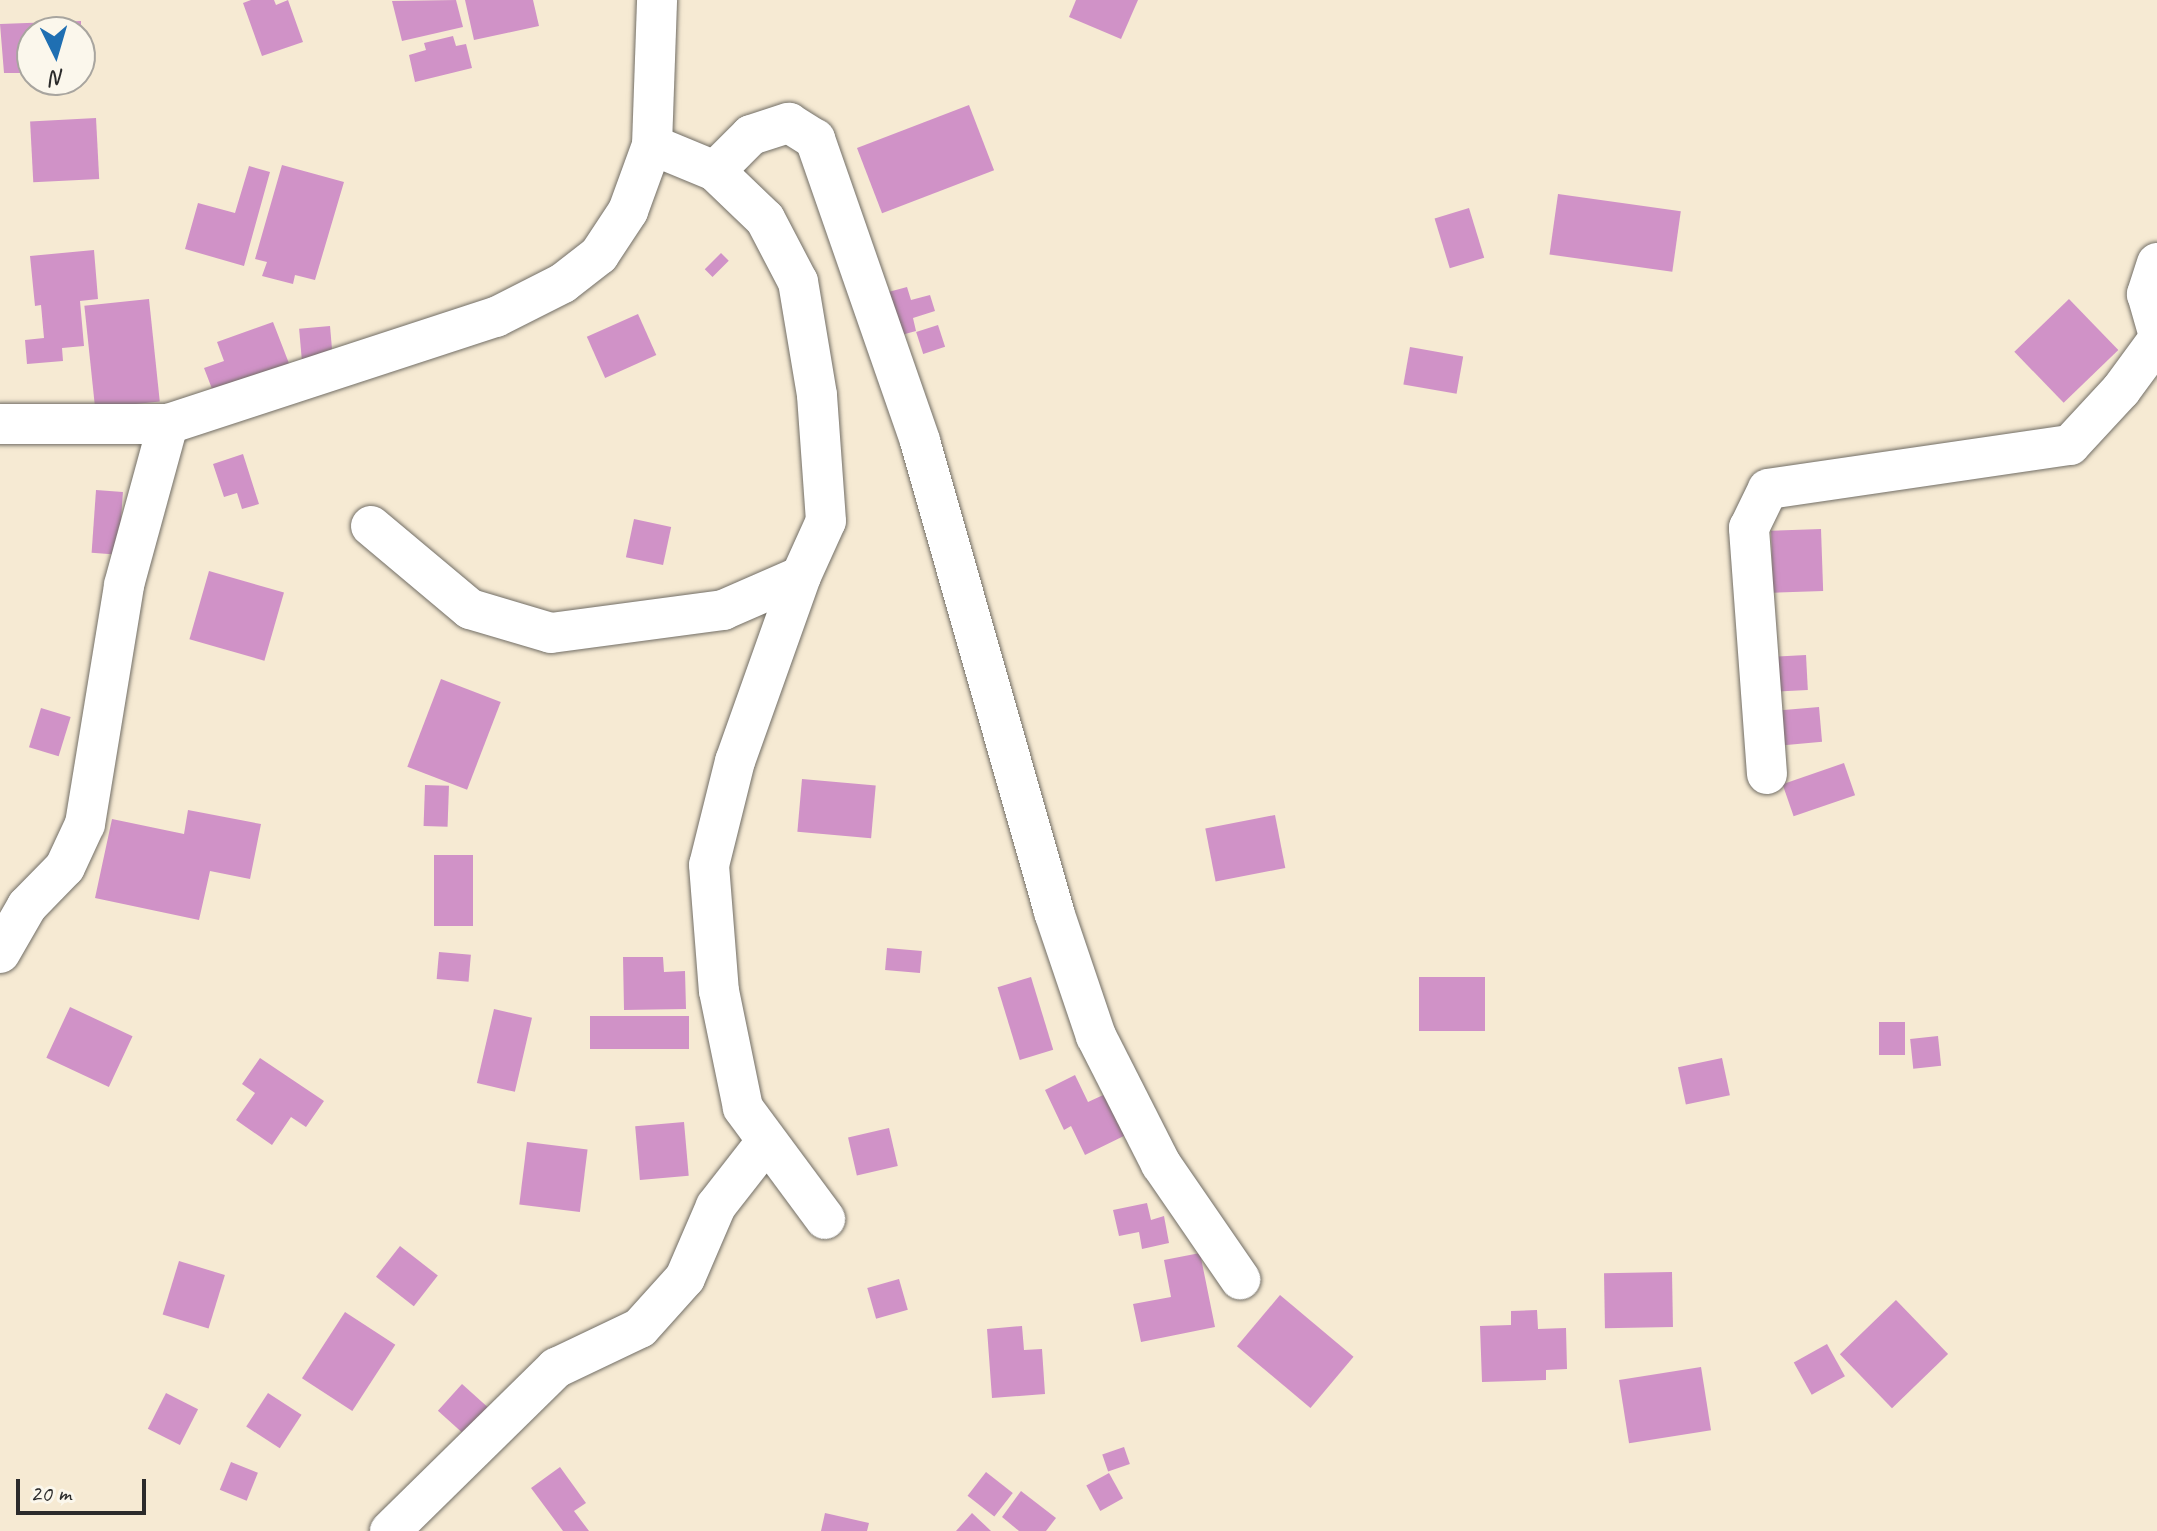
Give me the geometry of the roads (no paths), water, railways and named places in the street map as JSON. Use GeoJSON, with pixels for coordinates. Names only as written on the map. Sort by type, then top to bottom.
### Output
{"type":"FeatureCollection","features":[{"type":"Feature","properties":{"kind":"street"},"geometry":{"type":"LineString","coordinates":[[0,424],[168,424],[496,317],[563,283],[599,255],[628,211],[652,145],[657,0]]}},
{"type":"Feature","properties":{"kind":"street"},"geometry":{"type":"LineString","coordinates":[[715,171],[751,135],[763,131],[789,123],[815,139],[920,441],[1054,912],[1096,1036],[1161,1164],[1240,1279]]}},
{"type":"Feature","properties":{"kind":"street"},"geometry":{"type":"LineString","coordinates":[[652,145],[715,171],[765,219],[798,282],[817,395],[826,521],[801,576],[735,761],[709,865],[719,991],[743,1108],[825,1219]]}},
{"type":"Feature","properties":{"kind":"street"},"geometry":{"type":"LineString","coordinates":[[2157,263],[2147,294],[2157,328]]}},
{"type":"Feature","properties":{"kind":"street"},"geometry":{"type":"LineString","coordinates":[[1767,774],[1749,528],[1768,489],[2070,445],[2121,390],[2157,341]]}},
{"type":"Feature","properties":{"kind":"street"},"geometry":{"type":"LineString","coordinates":[[0,953],[27,906],[65,867],[85,824],[124,585],[168,424]]}},
{"type":"Feature","properties":{"kind":"street"},"geometry":{"type":"LineString","coordinates":[[371,526],[470,609],[551,633],[723,610],[801,576]]}},
{"type":"Feature","properties":{"kind":"street"},"geometry":{"type":"LineString","coordinates":[[390,1531],[556,1368],[640,1328],[685,1278],[716,1206],[766,1142]]}}]}
